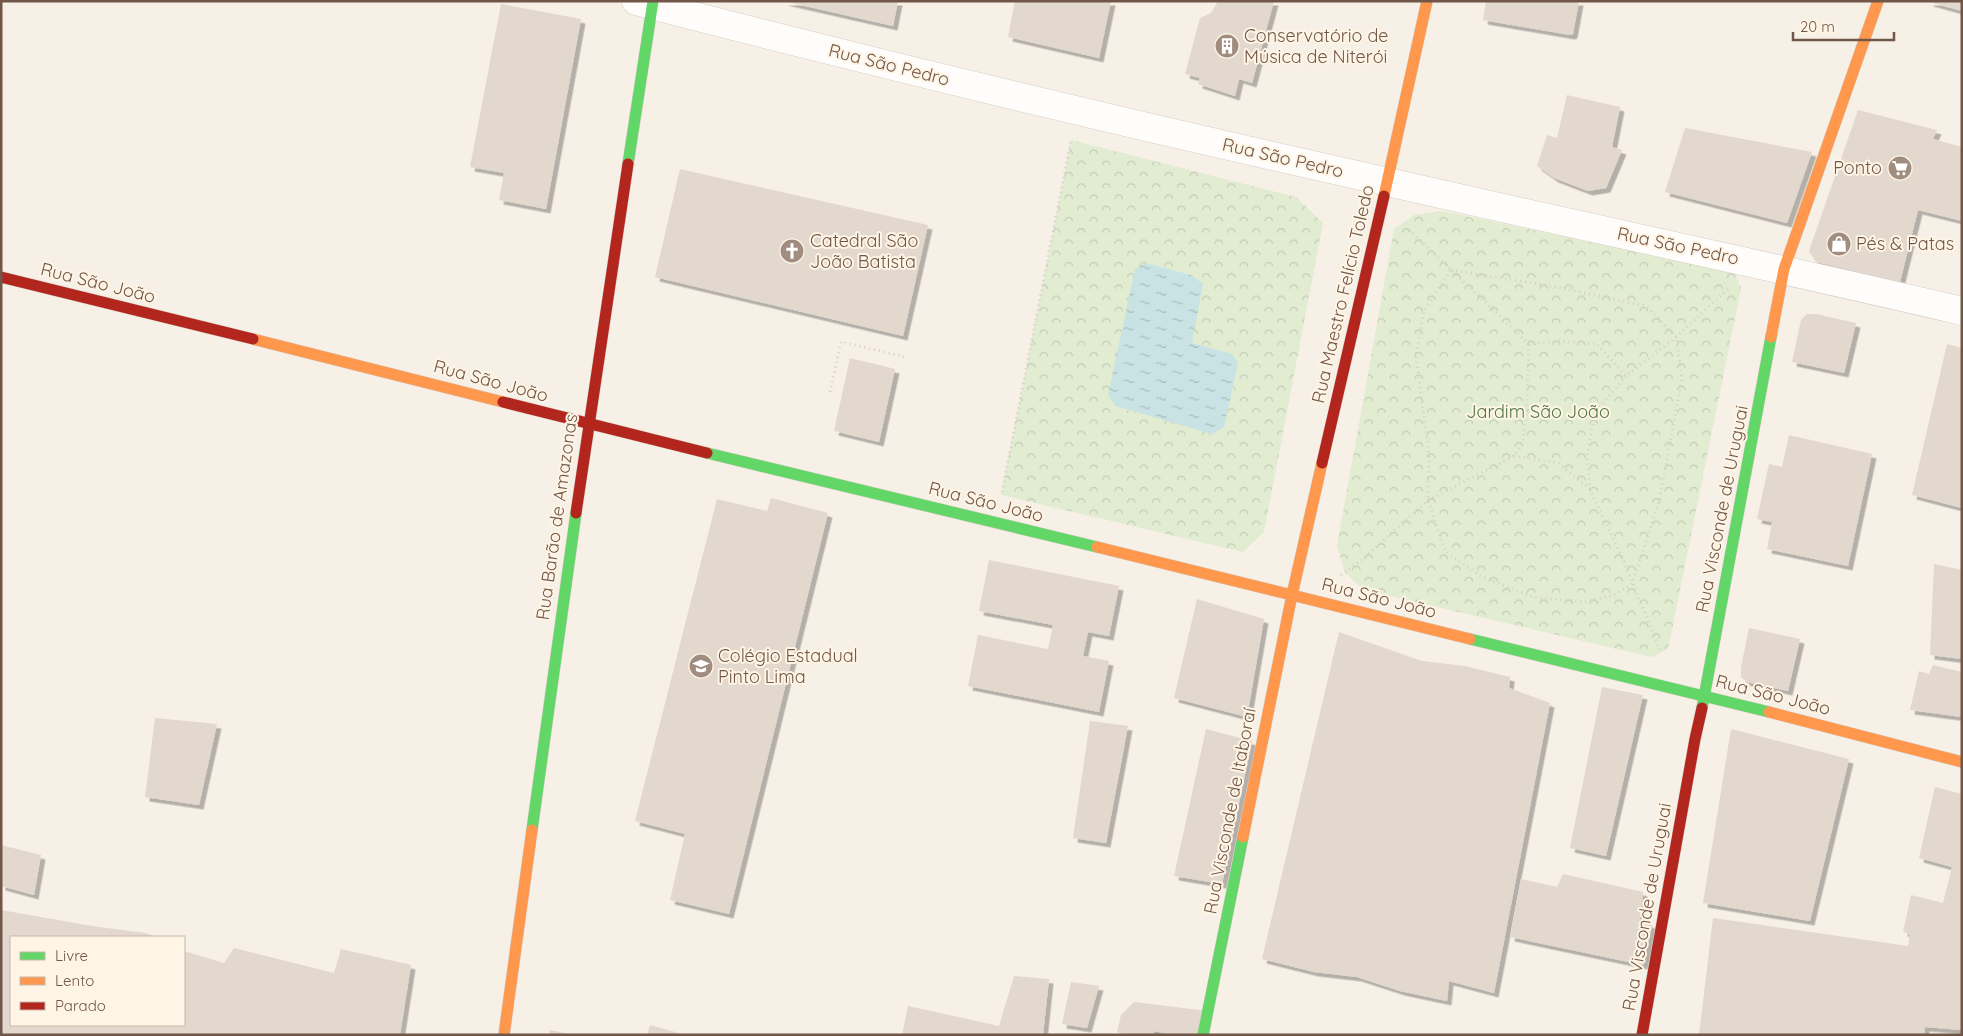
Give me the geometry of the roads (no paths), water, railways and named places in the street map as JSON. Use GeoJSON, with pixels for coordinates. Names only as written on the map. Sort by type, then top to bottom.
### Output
{"type":"FeatureCollection","features":[{"type":"Feature","properties":{"kind":"street","name":"Rua Maestro Felício Toledo"},"geometry":{"type":"LineString","coordinates":[[1292,595],[1427,1]]}},
{"type":"Feature","properties":{"kind":"street","name":"Rua Visconde de Uruguai"},"geometry":{"type":"LineString","coordinates":[[1642,1035],[1784,269],[1878,1]]}},
{"type":"Feature","properties":{"kind":"street","name":"Rua São Pedro"},"geometry":{"type":"LineString","coordinates":[[647,3],[994,91],[1387,182],[1784,269],[1962,311]]}},
{"type":"Feature","properties":{"kind":"street","name":"Rua Barão de Amazonas"},"geometry":{"type":"LineString","coordinates":[[504,1035],[647,3]]}},
{"type":"Feature","properties":{"kind":"street","name":"Rua São João"},"geometry":{"type":"LineString","coordinates":[[1,277],[429,382],[588,424],[1705,696],[1962,762]]}},
{"type":"Feature","properties":{"kind":"street","name":"Rua Visconde de Itaboraí"},"geometry":{"type":"LineString","coordinates":[[1204,1035],[1292,595]]}},
{"type":"Feature","properties":{"kind":"water"},"geometry":{"type":"Polygon","coordinates":[[[1146,263],[1191,275],[1203,284],[1192,343],[1232,354],[1238,363],[1224,427],[1212,434],[1116,406],[1108,395],[1135,269],[1146,263]]]}},
{"type":"Feature","properties":{"kind":"place","name":"Conservatório de Música de Niterói"},"geometry":{"type":"Point","coordinates":[1227,46]}},
{"type":"Feature","properties":{"kind":"place","name":"Ponto"},"geometry":{"type":"Point","coordinates":[1900,168]}},
{"type":"Feature","properties":{"kind":"place","name":"Pés & Patas"},"geometry":{"type":"Point","coordinates":[1839,244]}},
{"type":"Feature","properties":{"kind":"place","name":"Catedral São João Batista"},"geometry":{"type":"Point","coordinates":[792,251]}},
{"type":"Feature","properties":{"kind":"place","name":"Colégio Estadual Pinto Lima"},"geometry":{"type":"Point","coordinates":[701,666]}},
{"type":"Feature","properties":{"kind":"park label","name":"Jardim São João"},"geometry":{"type":"Point","coordinates":[1538,412]}}]}
